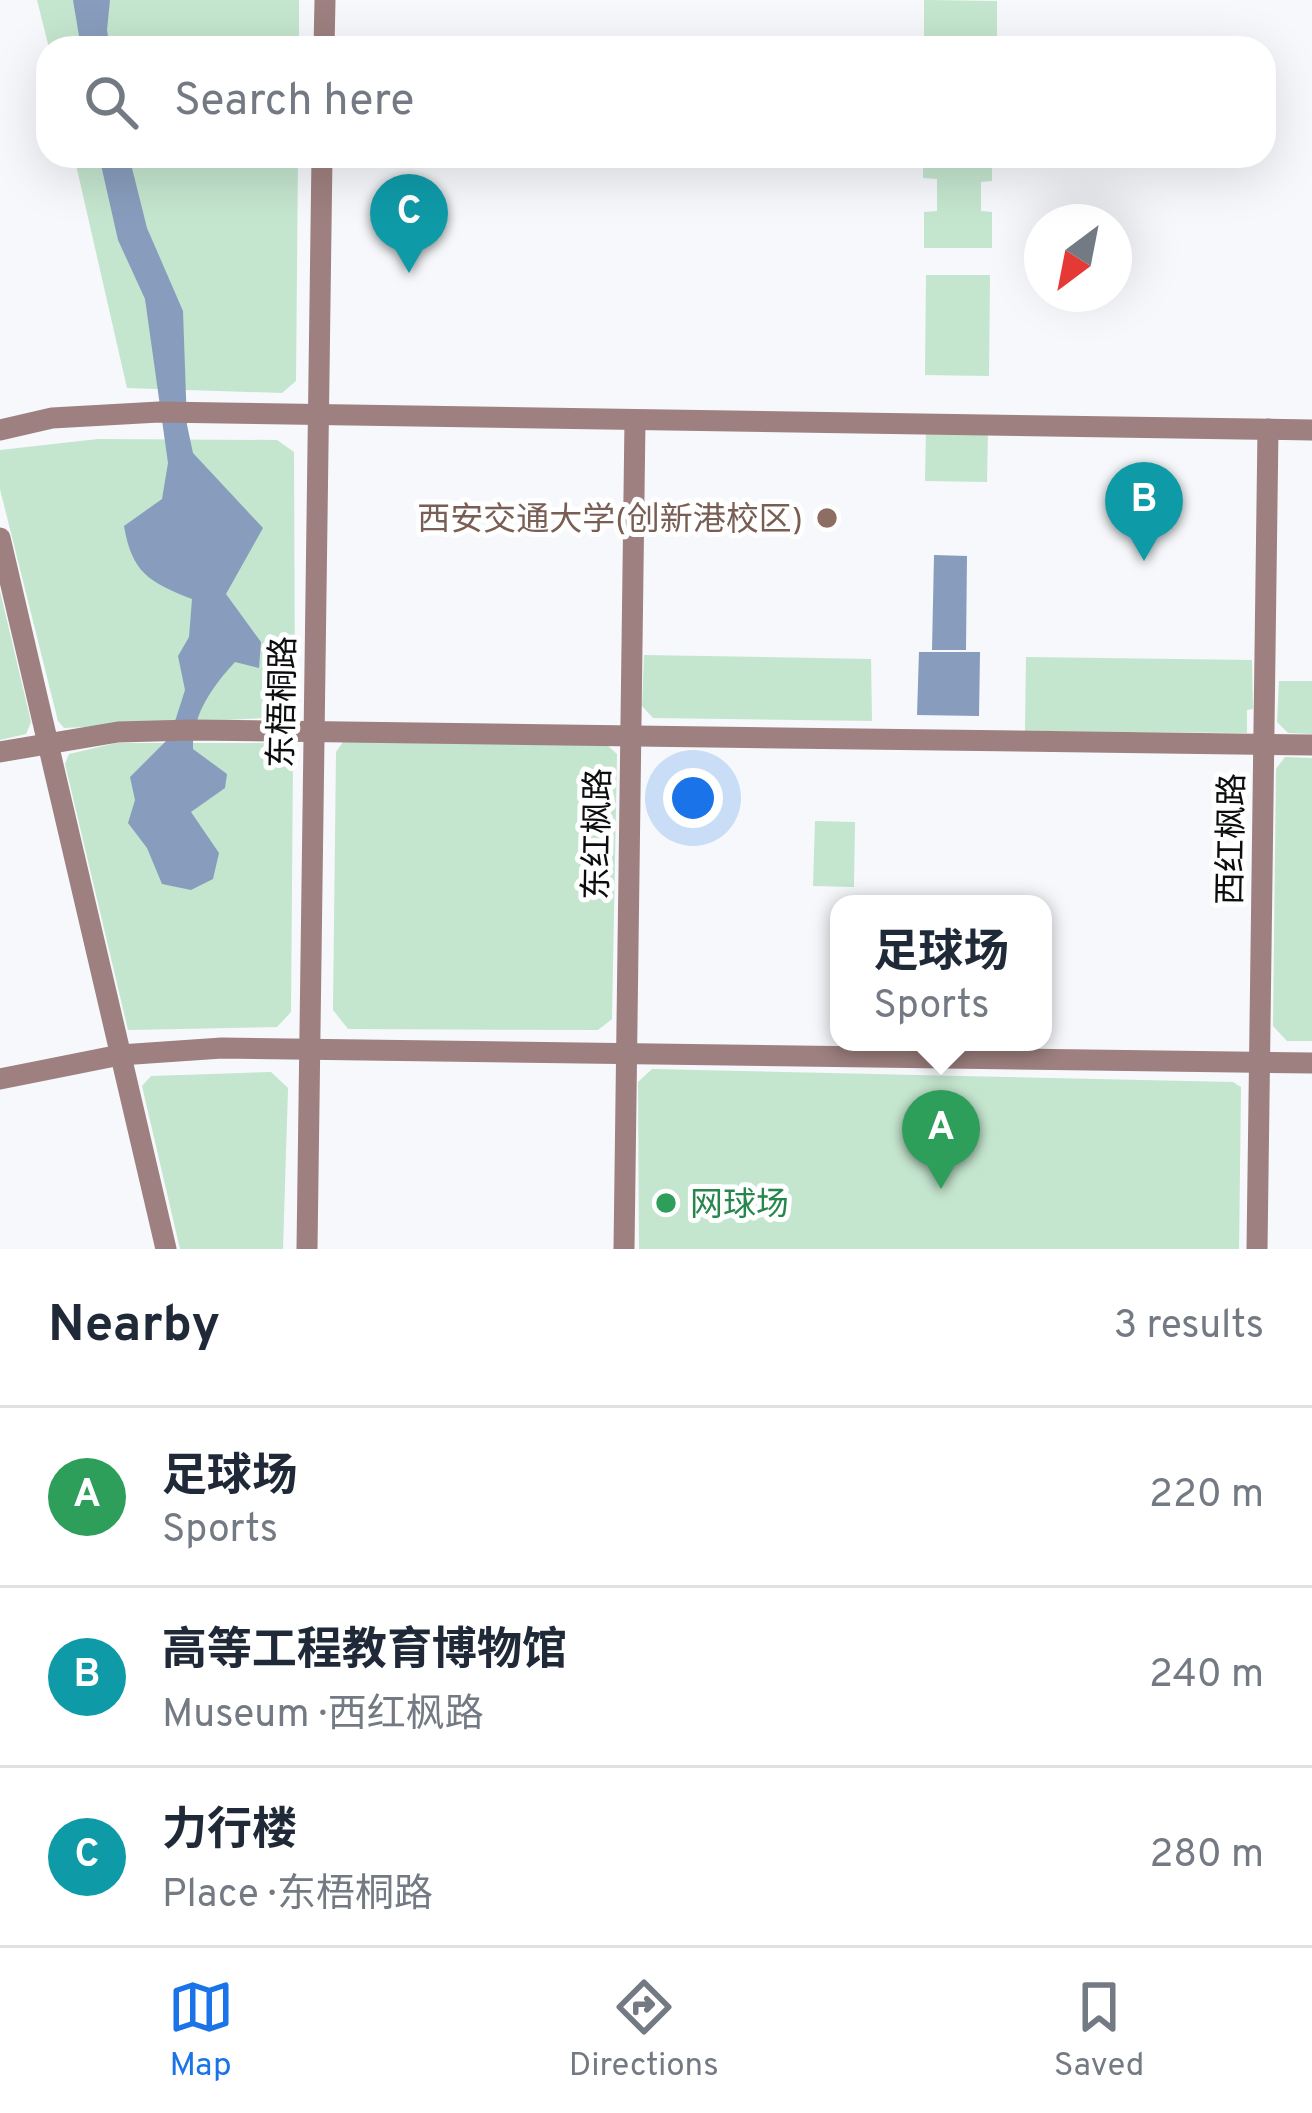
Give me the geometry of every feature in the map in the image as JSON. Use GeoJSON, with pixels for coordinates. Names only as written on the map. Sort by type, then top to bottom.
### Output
{"type":"FeatureCollection","features":[{"type":"Feature","properties":{"kind":"street"},"geometry":{"type":"LineString","coordinates":[[324,36],[325,0]]}},
{"type":"Feature","properties":{"kind":"street","name":"东梧桐路"},"geometry":{"type":"LineString","coordinates":[[307,1249],[322,168]]}},
{"type":"Feature","properties":{"kind":"street"},"geometry":{"type":"LineString","coordinates":[[0,430],[52,418],[106,413],[1312,430]]}},
{"type":"Feature","properties":{"kind":"street","name":"东红枫路"},"geometry":{"type":"LineString","coordinates":[[624,1249],[635,420]]}},
{"type":"Feature","properties":{"kind":"street","name":"西红枫路"},"geometry":{"type":"LineString","coordinates":[[1257,1249],[1268,429]]}},
{"type":"Feature","properties":{"kind":"street"},"geometry":{"type":"LineString","coordinates":[[0,538],[166,1249]]}},
{"type":"Feature","properties":{"kind":"street"},"geometry":{"type":"LineString","coordinates":[[0,752],[118,732],[314,730],[1312,745]]}},
{"type":"Feature","properties":{"kind":"street"},"geometry":{"type":"LineString","coordinates":[[0,1079],[120,1055],[222,1048],[1312,1063]]}},
{"type":"Feature","properties":{"kind":"green space"},"geometry":{"type":"Polygon","coordinates":[[[37,0],[299,0],[299,36],[46,36],[37,0]]]}},
{"type":"Feature","properties":{"kind":"green space"},"geometry":{"type":"Polygon","coordinates":[[[924,0],[997,1],[997,36],[924,36],[924,0]]]}},
{"type":"Feature","properties":{"kind":"green space"},"geometry":{"type":"Polygon","coordinates":[[[77,168],[298,168],[296,381],[282,393],[127,388],[77,168]]]}},
{"type":"Feature","properties":{"kind":"green space"},"geometry":{"type":"Polygon","coordinates":[[[923,168],[992,168],[992,181],[981,182],[981,211],[992,212],[992,248],[924,248],[924,212],[937,211],[937,179],[923,178],[923,168]]]}},
{"type":"Feature","properties":{"kind":"green space"},"geometry":{"type":"Polygon","coordinates":[[[926,275],[990,275],[989,376],[925,375],[926,275]]]}},
{"type":"Feature","properties":{"kind":"green space"},"geometry":{"type":"Polygon","coordinates":[[[926,427],[988,428],[987,482],[925,481],[926,427]]]}},
{"type":"Feature","properties":{"kind":"green space"},"geometry":{"type":"Polygon","coordinates":[[[98,439],[277,440],[294,452],[295,706],[285,717],[64,728],[58,721],[0,489],[0,450],[98,439]]]}},
{"type":"Feature","properties":{"kind":"green space"},"geometry":{"type":"Polygon","coordinates":[[[0,591],[31,722],[26,734],[0,740],[0,591]]]}},
{"type":"Feature","properties":{"kind":"green space"},"geometry":{"type":"Polygon","coordinates":[[[644,655],[871,659],[872,721],[653,718],[642,706],[644,655]]]}},
{"type":"Feature","properties":{"kind":"green space"},"geometry":{"type":"Polygon","coordinates":[[[1026,657],[1252,660],[1253,709],[1247,710],[1247,733],[1025,731],[1026,657]]]}},
{"type":"Feature","properties":{"kind":"green space"},"geometry":{"type":"Polygon","coordinates":[[[1279,681],[1312,681],[1312,734],[1288,733],[1277,722],[1279,681]]]}},
{"type":"Feature","properties":{"kind":"green space"},"geometry":{"type":"Polygon","coordinates":[[[345,739],[606,744],[617,754],[612,1019],[598,1030],[348,1029],[333,1010],[336,752],[345,739]]]}},
{"type":"Feature","properties":{"kind":"green space"},"geometry":{"type":"Polygon","coordinates":[[[116,743],[281,743],[293,756],[291,1012],[277,1027],[128,1030],[65,764],[69,754],[116,743]]]}},
{"type":"Feature","properties":{"kind":"green space"},"geometry":{"type":"Polygon","coordinates":[[[1285,757],[1312,758],[1312,1041],[1287,1041],[1273,1026],[1276,769],[1285,757]]]}},
{"type":"Feature","properties":{"kind":"green space"},"geometry":{"type":"Polygon","coordinates":[[[815,821],[855,822],[854,887],[813,886],[815,821]]]}},
{"type":"Feature","properties":{"kind":"green space"},"geometry":{"type":"Polygon","coordinates":[[[652,1069],[1233,1082],[1241,1087],[1239,1249],[639,1249],[638,1082],[652,1069]]]}},
{"type":"Feature","properties":{"kind":"green space"},"geometry":{"type":"Polygon","coordinates":[[[271,1072],[288,1088],[283,1249],[180,1249],[142,1086],[151,1076],[271,1072]]]}},
{"type":"Feature","properties":{"kind":"water"},"geometry":{"type":"Polygon","coordinates":[[[73,0],[110,0],[108,36],[79,36],[73,0]]]}},
{"type":"Feature","properties":{"kind":"water"},"geometry":{"type":"Polygon","coordinates":[[[102,168],[132,168],[147,228],[183,311],[187,425],[193,453],[263,528],[226,594],[261,642],[259,668],[235,662],[205,701],[196,724],[193,749],[227,774],[225,788],[191,812],[219,853],[213,879],[191,890],[162,884],[147,848],[128,823],[135,800],[130,777],[170,737],[185,690],[178,656],[189,637],[192,599],[145,574],[127,542],[124,526],[162,499],[168,463],[145,299],[118,240],[102,168]]]}},
{"type":"Feature","properties":{"kind":"water"},"geometry":{"type":"Polygon","coordinates":[[[934,555],[967,556],[966,650],[932,650],[934,555]]]}},
{"type":"Feature","properties":{"kind":"water"},"geometry":{"type":"Polygon","coordinates":[[[919,652],[980,652],[979,716],[917,715],[919,652]]]}},
{"type":"Feature","properties":{"kind":"place","name":"力行楼"},"geometry":{"type":"Point","coordinates":[409,273]}},
{"type":"Feature","properties":{"kind":"place","name":"西安交通大学(创新港校区)"},"geometry":{"type":"Point","coordinates":[827,518]}},
{"type":"Feature","properties":{"kind":"place","name":"高等工程教育博物馆"},"geometry":{"type":"Point","coordinates":[1144,561]}},
{"type":"Feature","properties":{"kind":"place","name":"足球场"},"geometry":{"type":"Point","coordinates":[941,1189]}},
{"type":"Feature","properties":{"kind":"place","name":"网球场"},"geometry":{"type":"Point","coordinates":[666,1203]}}]}
